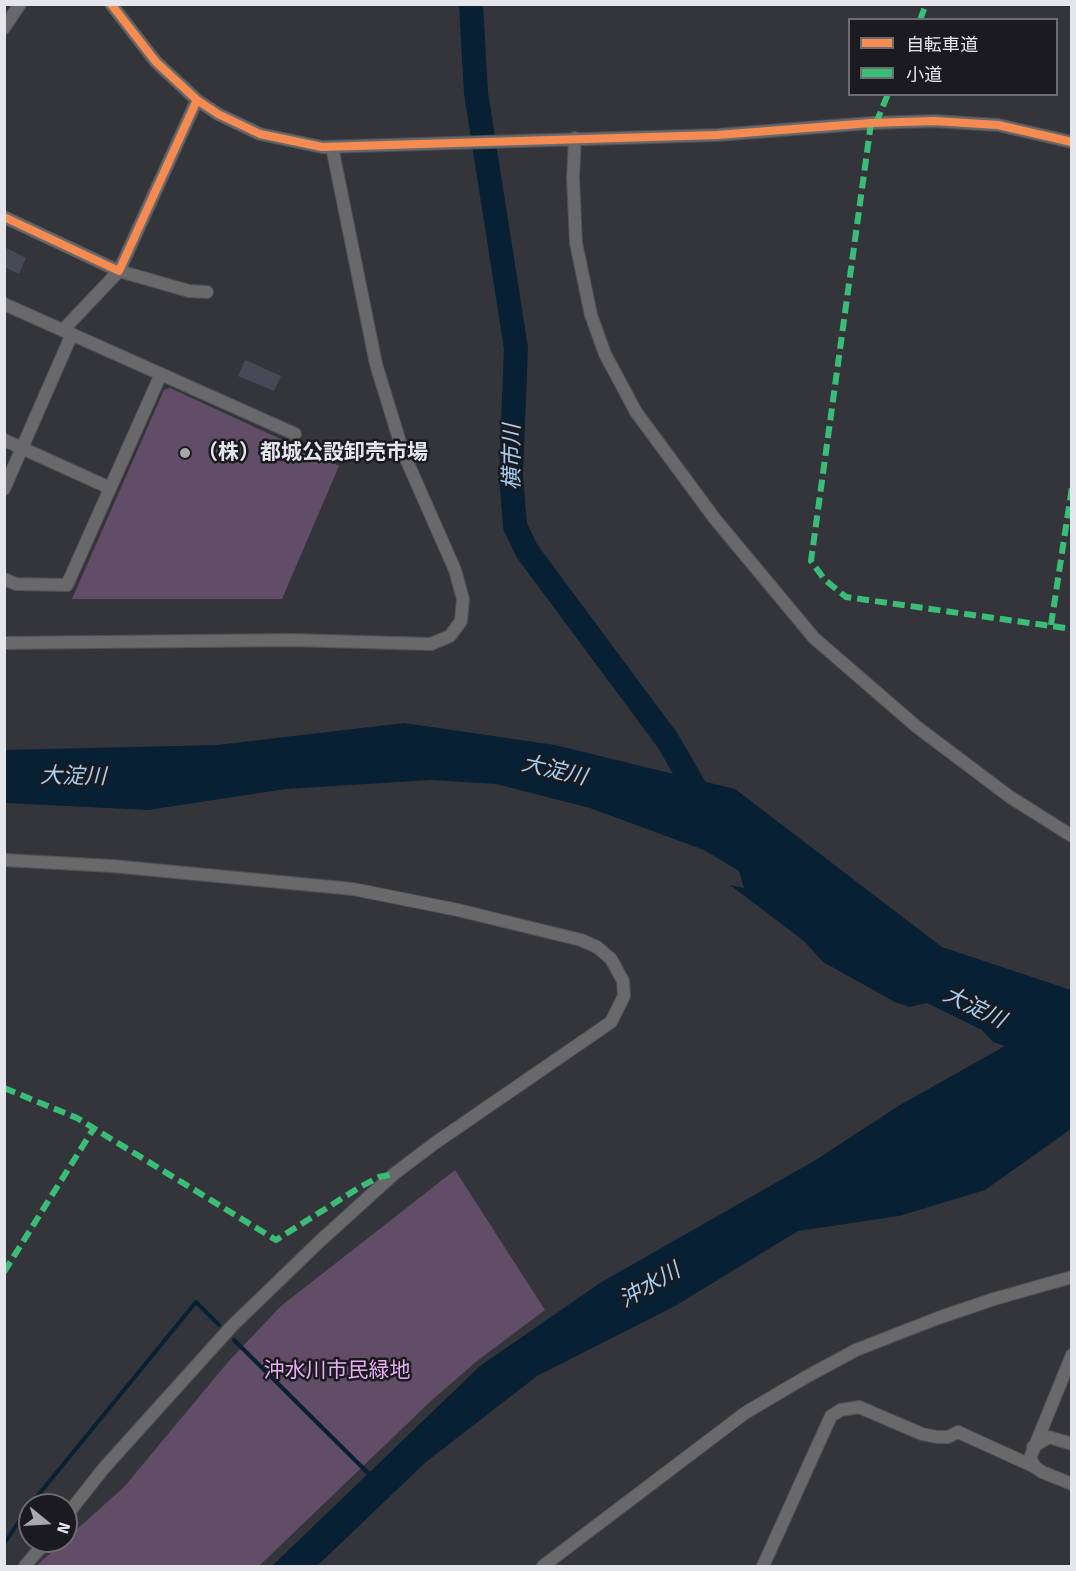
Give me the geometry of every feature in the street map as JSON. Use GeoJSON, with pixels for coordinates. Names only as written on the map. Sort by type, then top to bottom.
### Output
{"type":"FeatureCollection","features":[{"type":"Feature","properties":{"kind":"street"},"geometry":{"type":"LineString","coordinates":[[4,28],[20,4]]}},
{"type":"Feature","properties":{"kind":"street"},"geometry":{"type":"LineString","coordinates":[[111,4],[156,62],[197,100],[218,114],[260,134],[294,142],[332,147],[717,135],[871,123],[934,121],[998,125],[1071,142]]}},
{"type":"Feature","properties":{"kind":"street"},"geometry":{"type":"LineString","coordinates":[[4,489],[68,332],[119,271],[197,100]]}},
{"type":"Feature","properties":{"kind":"street"},"geometry":{"type":"LineString","coordinates":[[568,138],[573,178],[576,243],[591,315],[605,354],[636,412],[715,519],[814,638],[916,727],[1010,797],[1071,836]]}},
{"type":"Feature","properties":{"kind":"street"},"geometry":{"type":"LineString","coordinates":[[4,643],[292,640],[431,645],[450,636],[461,621],[463,599],[455,570],[403,452],[376,364],[332,147]]}},
{"type":"Feature","properties":{"kind":"street"},"geometry":{"type":"LineString","coordinates":[[4,218],[119,271],[189,291],[207,292]]}},
{"type":"Feature","properties":{"kind":"street"},"geometry":{"type":"LineString","coordinates":[[4,304],[295,434]]}},
{"type":"Feature","properties":{"kind":"street"},"geometry":{"type":"LineString","coordinates":[[4,579],[16,584],[67,585],[161,374]]}},
{"type":"Feature","properties":{"kind":"street"},"geometry":{"type":"LineString","coordinates":[[4,440],[110,488]]}},
{"type":"Feature","properties":{"kind":"street"},"geometry":{"type":"LineString","coordinates":[[4,860],[135,868],[353,889],[458,910],[581,940],[597,947],[611,959],[623,981],[624,996],[610,1022],[435,1143],[394,1174],[320,1241],[232,1326],[104,1468],[78,1501]]}},
{"type":"Feature","properties":{"kind":"street"},"geometry":{"type":"LineString","coordinates":[[543,1566],[745,1413],[806,1377],[856,1350],[938,1318],[1071,1277]]}},
{"type":"Feature","properties":{"kind":"street"},"geometry":{"type":"LineString","coordinates":[[1035,1467],[1030,1458],[1033,1447],[1071,1355]]}},
{"type":"Feature","properties":{"kind":"street"},"geometry":{"type":"LineString","coordinates":[[763,1566],[831,1416],[850,1407],[865,1409],[922,1434],[948,1437],[958,1432],[1071,1484]]}},
{"type":"Feature","properties":{"kind":"street"},"geometry":{"type":"LineString","coordinates":[[1033,1447],[1049,1437],[1071,1444]]}},
{"type":"Feature","properties":{"kind":"street"},"geometry":{"type":"LineString","coordinates":[[25,1566],[35,1553]]}},
{"type":"Feature","properties":{"kind":"green space"},"geometry":{"type":"Polygon","coordinates":[[[170,388],[339,466],[282,599],[72,599],[164,390],[170,388]]]}},
{"type":"Feature","properties":{"kind":"green space","name":"沖水川市民緑地"},"geometry":{"type":"Polygon","coordinates":[[[455,1170],[545,1310],[477,1361],[432,1400],[259,1566],[36,1566],[50,1553],[78,1553],[78,1528],[124,1487],[228,1362],[281,1306],[455,1170]]]}},
{"type":"Feature","properties":{"kind":"water"},"geometry":{"type":"Polygon","coordinates":[[[404,723],[555,745],[735,789],[942,947],[1071,990],[1071,1129],[985,1190],[899,1216],[798,1231],[675,1306],[537,1376],[426,1462],[317,1566],[272,1566],[480,1366],[600,1283],[814,1161],[900,1105],[1005,1046],[993,1042],[982,1030],[927,1003],[909,1007],[895,1002],[823,962],[804,941],[730,885],[744,888],[739,871],[704,850],[590,808],[496,784],[431,780],[286,789],[148,810],[5,803],[5,750],[217,745],[404,723]]]}},
{"type":"Feature","properties":{"kind":"building"},"geometry":{"type":"Polygon","coordinates":[[[6,248],[26,258],[19,274],[4,267],[6,248]]]}},
{"type":"Feature","properties":{"kind":"building"},"geometry":{"type":"Polygon","coordinates":[[[245,360],[281,376],[274,391],[238,376],[245,360]]]}},
{"type":"Feature","properties":{"kind":"waterway","name":"横市川"},"geometry":{"type":"LineString","coordinates":[[471,4],[476,93],[516,348],[511,475],[515,526],[527,551],[668,741],[705,805]]}},
{"type":"Feature","properties":{"kind":"waterway"},"geometry":{"type":"LineString","coordinates":[[40,1493],[196,1302],[219,1325]]}},
{"type":"Feature","properties":{"kind":"waterway"},"geometry":{"type":"LineString","coordinates":[[234,1340],[372,1477]]}},
{"type":"Feature","properties":{"kind":"waterway"},"geometry":{"type":"LineString","coordinates":[[4,1544],[18,1523]]}},
{"type":"Feature","properties":{"kind":"marked path"},"geometry":{"type":"LineString","coordinates":[[921,18],[926,4]]}},
{"type":"Feature","properties":{"kind":"marked path"},"geometry":{"type":"LineString","coordinates":[[876,123],[887,96]]}},
{"type":"Feature","properties":{"kind":"marked path"},"geometry":{"type":"LineString","coordinates":[[871,123],[811,561],[825,580],[846,597],[1072,629]]}},
{"type":"Feature","properties":{"kind":"marked path"},"geometry":{"type":"LineString","coordinates":[[1051,625],[1072,487]]}},
{"type":"Feature","properties":{"kind":"marked path"},"geometry":{"type":"LineString","coordinates":[[4,1088],[77,1118],[276,1240],[360,1187],[379,1177],[394,1174]]}},
{"type":"Feature","properties":{"kind":"marked path"},"geometry":{"type":"LineString","coordinates":[[4,1272],[94,1128]]}},
{"type":"Feature","properties":{"kind":"cycle path"},"geometry":{"type":"LineString","coordinates":[[111,4],[156,62],[197,100],[218,114],[260,134],[322,147],[717,135],[871,123],[934,121],[998,125],[1072,142]]}},
{"type":"Feature","properties":{"kind":"cycle path"},"geometry":{"type":"LineString","coordinates":[[4,217],[119,271],[197,100]]}},
{"type":"Feature","properties":{"kind":"place","name":"（株）都城公設卸売市場"},"geometry":{"type":"Point","coordinates":[185,453]}},
{"type":"Feature","properties":{"kind":"water label","name":"大淀川"},"geometry":{"type":"Point","coordinates":[554,771]}},
{"type":"Feature","properties":{"kind":"water label","name":"大淀川"},"geometry":{"type":"Point","coordinates":[73,777]}},
{"type":"Feature","properties":{"kind":"water label","name":"大淀川"},"geometry":{"type":"Point","coordinates":[974,1008]}},
{"type":"Feature","properties":{"kind":"water label","name":"沖水川"},"geometry":{"type":"Point","coordinates":[650,1286]}}]}
